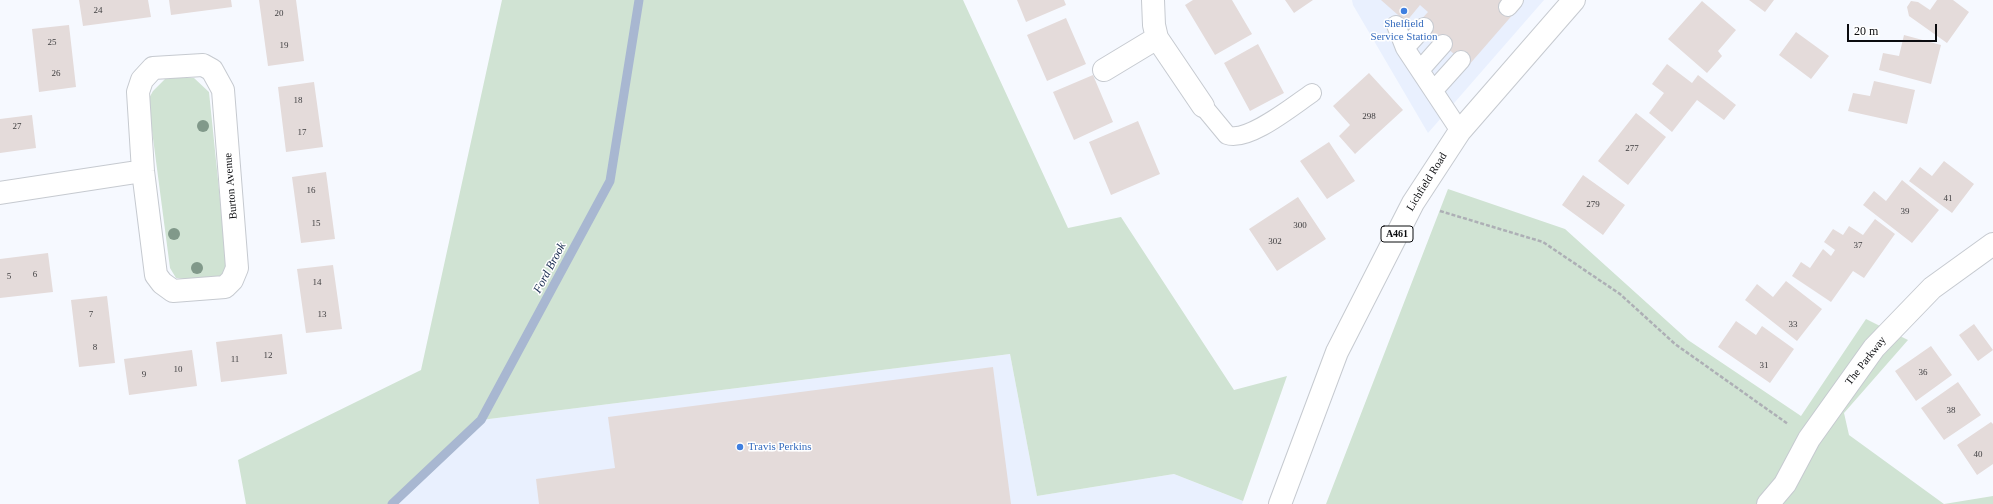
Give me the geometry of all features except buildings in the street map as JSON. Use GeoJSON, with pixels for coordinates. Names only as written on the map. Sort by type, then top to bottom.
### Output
{"type":"FeatureCollection","features":[{"type":"Feature","properties":{"kind":"main road"},"geometry":{"type":"LineString","coordinates":[[1153,0],[1154,25],[1157,38],[1203,106]]}},
{"type":"Feature","properties":{"kind":"main road","name":"Lichfield Road"},"geometry":{"type":"LineString","coordinates":[[1280,504],[1337,352],[1413,203],[1460,131],[1573,0]]}},
{"type":"Feature","properties":{"kind":"main road"},"geometry":{"type":"LineString","coordinates":[[1104,70],[1157,38]]}},
{"type":"Feature","properties":{"kind":"main road","name":"Burton Avenue"},"geometry":{"type":"LineString","coordinates":[[202,65],[212,70],[223,90],[237,268],[232,280],[225,287],[173,291],[162,283],[156,275],[142,171],[138,92],[142,80],[153,68],[202,65]]}},
{"type":"Feature","properties":{"kind":"main road"},"geometry":{"type":"LineString","coordinates":[[0,193],[142,171]]}},
{"type":"Feature","properties":{"kind":"main road","name":"The Parkway"},"geometry":{"type":"LineString","coordinates":[[1768,504],[1785,484],[1809,439],[1874,348],[1932,288],[1993,244]]}},
{"type":"Feature","properties":{"kind":"lane"},"geometry":{"type":"LineString","coordinates":[[1396,25],[1404,48],[1434,90],[1460,131]]}},
{"type":"Feature","properties":{"kind":"lane"},"geometry":{"type":"LineString","coordinates":[[1404,48],[1424,27]]}},
{"type":"Feature","properties":{"kind":"lane"},"geometry":{"type":"LineString","coordinates":[[1420,70],[1443,44]]}},
{"type":"Feature","properties":{"kind":"lane"},"geometry":{"type":"LineString","coordinates":[[1434,90],[1461,60]]}},
{"type":"Feature","properties":{"kind":"lane"},"geometry":{"type":"LineString","coordinates":[[1203,106],[1227,135],[1236,136],[1244,135],[1269,122],[1312,93]]}},
{"type":"Feature","properties":{"kind":"path"},"geometry":{"type":"LineString","coordinates":[[1413,203],[1543,242],[1620,294],[1675,344],[1809,439]]}},
{"type":"Feature","properties":{"kind":"shaded area"},"geometry":{"type":"Polygon","coordinates":[[[1352,0],[1544,0],[1428,133],[1353,5],[1352,0]]]}},
{"type":"Feature","properties":{"kind":"shaded area","name":"Travis Perkins"},"geometry":{"type":"Polygon","coordinates":[[[1010,354],[1037,496],[1174,474],[1243,501],[1242,504],[390,504],[481,420],[1010,354]]]}},
{"type":"Feature","properties":{"kind":"green space"},"geometry":{"type":"Polygon","coordinates":[[[502,0],[963,0],[1068,228],[1121,217],[1234,390],[1287,376],[1243,501],[1174,474],[1037,496],[1010,354],[481,420],[390,504],[246,504],[238,460],[421,370],[502,0]]]}},
{"type":"Feature","properties":{"kind":"green space"},"geometry":{"type":"Polygon","coordinates":[[[166,78],[194,78],[209,92],[227,268],[220,278],[201,281],[176,278],[170,268],[148,100],[153,91],[166,78]]]}},
{"type":"Feature","properties":{"kind":"green space"},"geometry":{"type":"Polygon","coordinates":[[[1448,189],[1565,229],[1688,340],[1801,416],[1866,319],[1908,340],[1844,413],[1849,435],[1944,504],[1326,504],[1448,189]]]}},
{"type":"Feature","properties":{"kind":"green space"},"geometry":{"type":"Polygon","coordinates":[[[1993,496],[1993,504],[1944,504],[1993,496]]]}},
{"type":"Feature","properties":{"kind":"waterway","name":"Ford Brook"},"geometry":{"type":"LineString","coordinates":[[392,504],[481,420],[610,181],[639,0]]}},
{"type":"Feature","properties":{"kind":"place","name":"Shelfield Service Station"},"geometry":{"type":"Point","coordinates":[1404,11]}},
{"type":"Feature","properties":{"kind":"place","name":"Travis Perkins"},"geometry":{"type":"Point","coordinates":[740,447]}}]}
